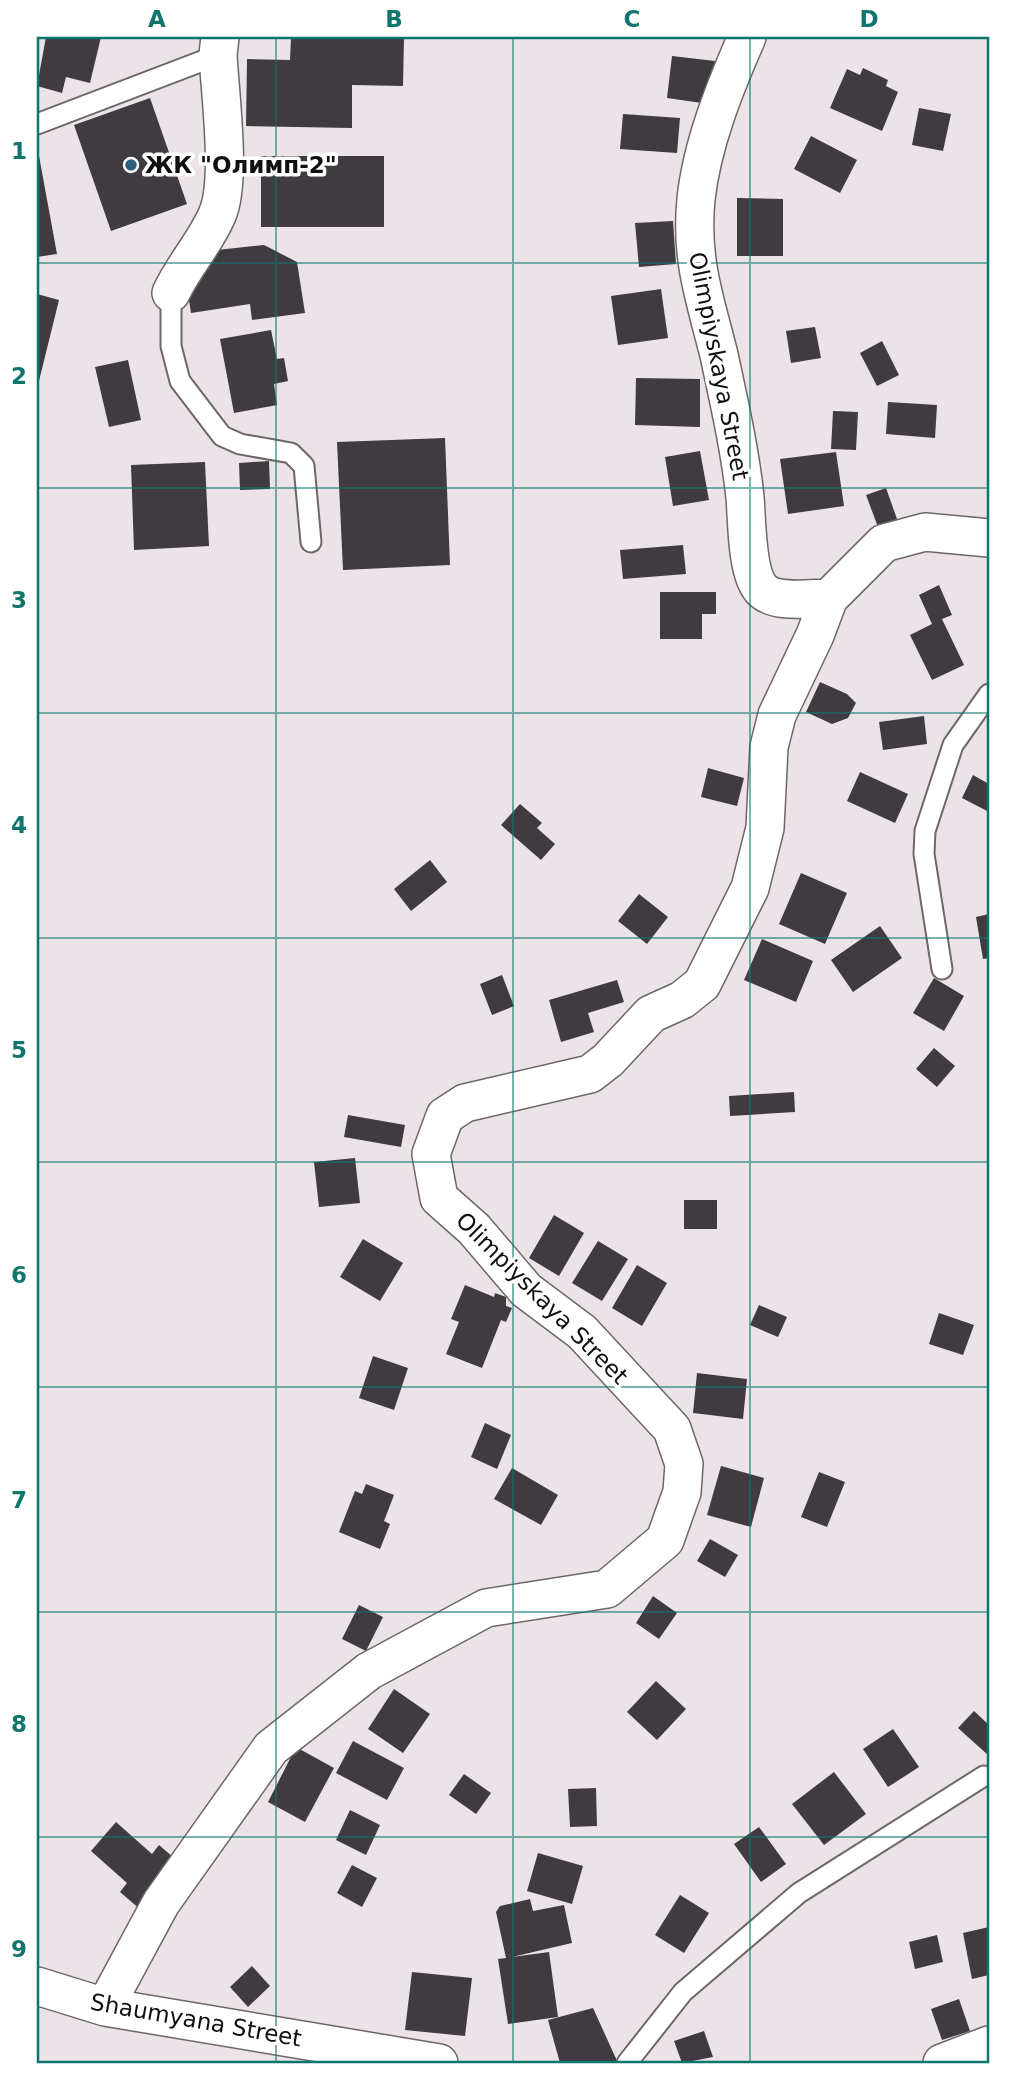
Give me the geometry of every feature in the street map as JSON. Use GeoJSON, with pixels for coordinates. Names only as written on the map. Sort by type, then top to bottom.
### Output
{"type":"FeatureCollection","features":[{"type":"Feature","properties":{"kind":"street","name":"Olimpiyskaya Street"},"geometry":{"type":"LineString","coordinates":[[747,37],[721,97],[696,197],[694,243],[699,284],[719,355],[743,474],[753,576],[762,591],[778,597],[829,598]]}},
{"type":"Feature","properties":{"kind":"street"},"geometry":{"type":"LineString","coordinates":[[170,293],[218,213],[224,188],[219,46]]}},
{"type":"Feature","properties":{"kind":"street","name":"Olimpiyskaya Street"},"geometry":{"type":"LineString","coordinates":[[105,2007],[161,1903],[271,1748],[369,1671],[486,1608],[607,1589],[665,1540],[682,1492],[684,1464],[672,1429],[582,1332],[526,1290],[474,1229],[439,1198],[431,1154],[445,1116],[465,1104],[590,1074],[608,1060],[651,1014],[682,1000],[702,984],[750,888],[765,828],[769,747],[777,715],[816,635],[829,598],[884,543],[925,532],[989,538]]}},
{"type":"Feature","properties":{"kind":"street","name":"Shaumyana Street"},"geometry":{"type":"LineString","coordinates":[[37,1986],[105,2007],[439,2063]]}},
{"type":"Feature","properties":{"kind":"street"},"geometry":{"type":"LineString","coordinates":[[942,2063],[989,2045]]}},
{"type":"Feature","properties":{"kind":"lane"},"geometry":{"type":"LineString","coordinates":[[37,124],[219,46]]}},
{"type":"Feature","properties":{"kind":"lane"},"geometry":{"type":"LineString","coordinates":[[170,293],[172,346],[180,381],[222,436],[240,444],[291,453],[304,466],[311,542]]}},
{"type":"Feature","properties":{"kind":"lane"},"geometry":{"type":"LineString","coordinates":[[942,969],[924,854],[925,831],[953,745],[989,694]]}},
{"type":"Feature","properties":{"kind":"lane"},"geometry":{"type":"LineString","coordinates":[[627,2063],[683,1992],[799,1893],[984,1776]]}},
{"type":"Feature","properties":{"kind":"building"},"geometry":{"type":"Polygon","coordinates":[[[46,37],[101,37],[90,83],[66,77],[62,93],[37,86],[46,37]]]}},
{"type":"Feature","properties":{"kind":"building"},"geometry":{"type":"Polygon","coordinates":[[[291,37],[404,37],[403,86],[352,85],[352,128],[246,126],[247,59],[290,60],[291,37]]]}},
{"type":"Feature","properties":{"kind":"building"},"geometry":{"type":"Polygon","coordinates":[[[672,56],[715,61],[709,104],[667,98],[672,56]]]}},
{"type":"Feature","properties":{"kind":"building"},"geometry":{"type":"Polygon","coordinates":[[[863,68],[888,80],[886,86],[898,92],[882,131],[830,108],[847,69],[860,75],[863,68]]]}},
{"type":"Feature","properties":{"kind":"building","name":"ЖК \"Олимп-2\""},"geometry":{"type":"Polygon","coordinates":[[[150,98],[187,204],[111,231],[74,125],[150,98]]]}},
{"type":"Feature","properties":{"kind":"building"},"geometry":{"type":"Polygon","coordinates":[[[919,108],[951,114],[943,151],[912,145],[919,108]]]}},
{"type":"Feature","properties":{"kind":"building"},"geometry":{"type":"Polygon","coordinates":[[[623,114],[680,118],[677,153],[620,149],[623,114]]]}},
{"type":"Feature","properties":{"kind":"building"},"geometry":{"type":"Polygon","coordinates":[[[811,136],[857,160],[840,193],[794,169],[811,136]]]}},
{"type":"Feature","properties":{"kind":"building"},"geometry":{"type":"Polygon","coordinates":[[[37,145],[57,254],[37,257],[37,145]]]}},
{"type":"Feature","properties":{"kind":"building"},"geometry":{"type":"Polygon","coordinates":[[[261,156],[384,156],[384,227],[261,227],[261,156]]]}},
{"type":"Feature","properties":{"kind":"building"},"geometry":{"type":"Polygon","coordinates":[[[737,198],[783,199],[783,256],[737,256],[737,198]]]}},
{"type":"Feature","properties":{"kind":"building"},"geometry":{"type":"Polygon","coordinates":[[[673,221],[676,264],[639,267],[635,223],[673,221]]]}},
{"type":"Feature","properties":{"kind":"building"},"geometry":{"type":"Polygon","coordinates":[[[264,245],[297,262],[305,313],[252,320],[250,304],[191,313],[185,275],[217,250],[264,245]]]}},
{"type":"Feature","properties":{"kind":"building"},"geometry":{"type":"Polygon","coordinates":[[[661,289],[668,338],[618,345],[611,296],[661,289]]]}},
{"type":"Feature","properties":{"kind":"building"},"geometry":{"type":"Polygon","coordinates":[[[37,294],[59,300],[38,385],[37,385],[37,294]]]}},
{"type":"Feature","properties":{"kind":"building"},"geometry":{"type":"Polygon","coordinates":[[[815,327],[821,358],[791,363],[786,331],[815,327]]]}},
{"type":"Feature","properties":{"kind":"building"},"geometry":{"type":"Polygon","coordinates":[[[271,330],[277,359],[284,358],[288,381],[274,384],[277,405],[234,413],[220,339],[271,330]]]}},
{"type":"Feature","properties":{"kind":"building"},"geometry":{"type":"Polygon","coordinates":[[[882,341],[899,375],[877,386],[860,353],[882,341]]]}},
{"type":"Feature","properties":{"kind":"building"},"geometry":{"type":"Polygon","coordinates":[[[128,360],[141,420],[109,427],[95,367],[128,360]]]}},
{"type":"Feature","properties":{"kind":"building"},"geometry":{"type":"Polygon","coordinates":[[[636,378],[700,379],[700,427],[635,425],[636,378]]]}},
{"type":"Feature","properties":{"kind":"building"},"geometry":{"type":"Polygon","coordinates":[[[888,402],[937,405],[935,438],[886,434],[888,402]]]}},
{"type":"Feature","properties":{"kind":"building"},"geometry":{"type":"Polygon","coordinates":[[[833,411],[858,412],[856,450],[831,449],[833,411]]]}},
{"type":"Feature","properties":{"kind":"building"},"geometry":{"type":"Polygon","coordinates":[[[445,438],[450,565],[343,570],[337,442],[445,438]]]}},
{"type":"Feature","properties":{"kind":"building"},"geometry":{"type":"Polygon","coordinates":[[[700,451],[709,500],[673,506],[665,457],[700,451]]]}},
{"type":"Feature","properties":{"kind":"building"},"geometry":{"type":"Polygon","coordinates":[[[836,452],[844,506],[788,514],[780,459],[836,452]]]}},
{"type":"Feature","properties":{"kind":"building"},"geometry":{"type":"Polygon","coordinates":[[[269,461],[270,489],[240,490],[239,463],[269,461]]]}},
{"type":"Feature","properties":{"kind":"building"},"geometry":{"type":"Polygon","coordinates":[[[205,462],[209,546],[134,550],[131,465],[205,462]]]}},
{"type":"Feature","properties":{"kind":"building"},"geometry":{"type":"Polygon","coordinates":[[[886,488],[897,519],[878,527],[866,495],[886,488]]]}},
{"type":"Feature","properties":{"kind":"building"},"geometry":{"type":"Polygon","coordinates":[[[683,545],[686,574],[623,579],[620,550],[683,545]]]}},
{"type":"Feature","properties":{"kind":"building"},"geometry":{"type":"Polygon","coordinates":[[[939,585],[952,615],[942,619],[964,665],[932,680],[910,635],[932,624],[919,595],[939,585]]]}},
{"type":"Feature","properties":{"kind":"building"},"geometry":{"type":"Polygon","coordinates":[[[660,592],[716,592],[716,614],[702,614],[702,639],[660,639],[660,592]]]}},
{"type":"Feature","properties":{"kind":"building"},"geometry":{"type":"Polygon","coordinates":[[[820,682],[847,694],[856,703],[848,718],[832,724],[806,712],[820,682]]]}},
{"type":"Feature","properties":{"kind":"building"},"geometry":{"type":"Polygon","coordinates":[[[924,716],[927,744],[883,750],[879,722],[924,716]]]}},
{"type":"Feature","properties":{"kind":"building"},"geometry":{"type":"Polygon","coordinates":[[[708,768],[744,778],[737,806],[701,797],[708,768]]]}},
{"type":"Feature","properties":{"kind":"building"},"geometry":{"type":"Polygon","coordinates":[[[860,772],[908,794],[895,823],[847,801],[860,772]]]}},
{"type":"Feature","properties":{"kind":"building"},"geometry":{"type":"Polygon","coordinates":[[[973,775],[989,784],[989,812],[962,798],[973,775]]]}},
{"type":"Feature","properties":{"kind":"building"},"geometry":{"type":"Polygon","coordinates":[[[520,804],[542,823],[537,828],[555,844],[541,860],[501,825],[520,804]]]}},
{"type":"Feature","properties":{"kind":"building"},"geometry":{"type":"Polygon","coordinates":[[[430,860],[447,882],[411,911],[394,889],[430,860]]]}},
{"type":"Feature","properties":{"kind":"building"},"geometry":{"type":"Polygon","coordinates":[[[801,873],[847,893],[825,944],[779,924],[801,873]]]}},
{"type":"Feature","properties":{"kind":"building"},"geometry":{"type":"Polygon","coordinates":[[[639,894],[668,917],[647,944],[618,921],[639,894]]]}},
{"type":"Feature","properties":{"kind":"building"},"geometry":{"type":"Polygon","coordinates":[[[989,914],[989,958],[983,959],[976,917],[989,914]]]}},
{"type":"Feature","properties":{"kind":"building"},"geometry":{"type":"Polygon","coordinates":[[[880,926],[902,958],[853,992],[831,960],[880,926]]]}},
{"type":"Feature","properties":{"kind":"building"},"geometry":{"type":"Polygon","coordinates":[[[762,939],[813,961],[796,1002],[744,980],[762,939]]]}},
{"type":"Feature","properties":{"kind":"building"},"geometry":{"type":"Polygon","coordinates":[[[502,975],[514,1006],[492,1015],[480,984],[502,975]]]}},
{"type":"Feature","properties":{"kind":"building"},"geometry":{"type":"Polygon","coordinates":[[[934,978],[964,996],[944,1031],[913,1013],[934,978]]]}},
{"type":"Feature","properties":{"kind":"building"},"geometry":{"type":"Polygon","coordinates":[[[617,980],[624,1002],[588,1013],[594,1032],[561,1042],[549,1000],[617,980]]]}},
{"type":"Feature","properties":{"kind":"building"},"geometry":{"type":"Polygon","coordinates":[[[934,1048],[955,1066],[937,1087],[916,1069],[934,1048]]]}},
{"type":"Feature","properties":{"kind":"building"},"geometry":{"type":"Polygon","coordinates":[[[794,1092],[795,1112],[730,1116],[729,1096],[794,1092]]]}},
{"type":"Feature","properties":{"kind":"building"},"geometry":{"type":"Polygon","coordinates":[[[348,1115],[405,1125],[401,1147],[344,1137],[348,1115]]]}},
{"type":"Feature","properties":{"kind":"building"},"geometry":{"type":"Polygon","coordinates":[[[355,1158],[360,1203],[319,1207],[314,1162],[355,1158]]]}},
{"type":"Feature","properties":{"kind":"building"},"geometry":{"type":"Polygon","coordinates":[[[684,1200],[717,1200],[717,1229],[684,1229],[684,1200]]]}},
{"type":"Feature","properties":{"kind":"building"},"geometry":{"type":"Polygon","coordinates":[[[554,1215],[584,1233],[559,1276],[529,1258],[554,1215]]]}},
{"type":"Feature","properties":{"kind":"building"},"geometry":{"type":"Polygon","coordinates":[[[363,1239],[403,1263],[380,1301],[340,1277],[363,1239]]]}},
{"type":"Feature","properties":{"kind":"building"},"geometry":{"type":"Polygon","coordinates":[[[598,1241],[628,1259],[602,1301],[572,1283],[598,1241]]]}},
{"type":"Feature","properties":{"kind":"building"},"geometry":{"type":"Polygon","coordinates":[[[637,1265],[667,1283],[642,1326],[612,1308],[637,1265]]]}},
{"type":"Feature","properties":{"kind":"building"},"geometry":{"type":"Polygon","coordinates":[[[465,1285],[494,1297],[495,1293],[506,1297],[506,1306],[512,1308],[506,1322],[501,1320],[482,1368],[446,1354],[459,1322],[451,1319],[465,1285]]]}},
{"type":"Feature","properties":{"kind":"building"},"geometry":{"type":"Polygon","coordinates":[[[759,1305],[787,1317],[778,1337],[750,1325],[759,1305]]]}},
{"type":"Feature","properties":{"kind":"building"},"geometry":{"type":"Polygon","coordinates":[[[939,1313],[974,1325],[963,1355],[929,1344],[939,1313]]]}},
{"type":"Feature","properties":{"kind":"building"},"geometry":{"type":"Polygon","coordinates":[[[373,1356],[408,1368],[394,1410],[359,1398],[373,1356]]]}},
{"type":"Feature","properties":{"kind":"building"},"geometry":{"type":"Polygon","coordinates":[[[697,1373],[747,1379],[743,1419],[693,1413],[697,1373]]]}},
{"type":"Feature","properties":{"kind":"building"},"geometry":{"type":"Polygon","coordinates":[[[485,1423],[511,1435],[497,1469],[471,1457],[485,1423]]]}},
{"type":"Feature","properties":{"kind":"building"},"geometry":{"type":"Polygon","coordinates":[[[721,1466],[764,1478],[751,1527],[707,1515],[721,1466]]]}},
{"type":"Feature","properties":{"kind":"building"},"geometry":{"type":"Polygon","coordinates":[[[512,1468],[558,1495],[541,1525],[494,1499],[512,1468]]]}},
{"type":"Feature","properties":{"kind":"building"},"geometry":{"type":"Polygon","coordinates":[[[819,1472],[845,1482],[827,1527],[801,1517],[819,1472]]]}},
{"type":"Feature","properties":{"kind":"building"},"geometry":{"type":"Polygon","coordinates":[[[366,1484],[394,1495],[384,1521],[390,1524],[380,1549],[339,1532],[355,1491],[362,1494],[366,1484]]]}},
{"type":"Feature","properties":{"kind":"building"},"geometry":{"type":"Polygon","coordinates":[[[710,1539],[738,1555],[725,1577],[697,1561],[710,1539]]]}},
{"type":"Feature","properties":{"kind":"building"},"geometry":{"type":"Polygon","coordinates":[[[653,1596],[677,1613],[659,1639],[636,1623],[653,1596]]]}},
{"type":"Feature","properties":{"kind":"building"},"geometry":{"type":"Polygon","coordinates":[[[359,1605],[383,1617],[366,1651],[342,1639],[359,1605]]]}},
{"type":"Feature","properties":{"kind":"building"},"geometry":{"type":"Polygon","coordinates":[[[656,1681],[686,1709],[657,1740],[627,1712],[656,1681]]]}},
{"type":"Feature","properties":{"kind":"building"},"geometry":{"type":"Polygon","coordinates":[[[394,1689],[430,1714],[403,1753],[368,1729],[394,1689]]]}},
{"type":"Feature","properties":{"kind":"building"},"geometry":{"type":"Polygon","coordinates":[[[974,1711],[989,1725],[988,1755],[958,1728],[974,1711]]]}},
{"type":"Feature","properties":{"kind":"building"},"geometry":{"type":"Polygon","coordinates":[[[893,1729],[919,1767],[888,1787],[863,1749],[893,1729]]]}},
{"type":"Feature","properties":{"kind":"building"},"geometry":{"type":"Polygon","coordinates":[[[353,1741],[404,1768],[387,1800],[336,1773],[353,1741]]]}},
{"type":"Feature","properties":{"kind":"building"},"geometry":{"type":"Polygon","coordinates":[[[296,1747],[334,1768],[305,1822],[268,1802],[296,1747]]]}},
{"type":"Feature","properties":{"kind":"building"},"geometry":{"type":"Polygon","coordinates":[[[834,1772],[866,1814],[824,1845],[792,1804],[834,1772]]]}},
{"type":"Feature","properties":{"kind":"building"},"geometry":{"type":"Polygon","coordinates":[[[464,1774],[491,1793],[476,1814],[449,1795],[464,1774]]]}},
{"type":"Feature","properties":{"kind":"building"},"geometry":{"type":"Polygon","coordinates":[[[596,1788],[597,1826],[570,1827],[568,1789],[596,1788]]]}},
{"type":"Feature","properties":{"kind":"building"},"geometry":{"type":"Polygon","coordinates":[[[350,1810],[380,1825],[366,1855],[336,1840],[350,1810]]]}},
{"type":"Feature","properties":{"kind":"building"},"geometry":{"type":"Polygon","coordinates":[[[116,1822],[152,1854],[159,1845],[181,1864],[141,1910],[120,1892],[127,1883],[91,1851],[116,1822]]]}},
{"type":"Feature","properties":{"kind":"building"},"geometry":{"type":"Polygon","coordinates":[[[759,1827],[786,1864],[761,1882],[734,1844],[759,1827]]]}},
{"type":"Feature","properties":{"kind":"building"},"geometry":{"type":"Polygon","coordinates":[[[538,1853],[583,1866],[572,1904],[527,1891],[538,1853]]]}},
{"type":"Feature","properties":{"kind":"building"},"geometry":{"type":"Polygon","coordinates":[[[352,1865],[377,1878],[362,1907],[337,1893],[352,1865]]]}},
{"type":"Feature","properties":{"kind":"building"},"geometry":{"type":"Polygon","coordinates":[[[680,1895],[709,1913],[684,1953],[655,1935],[680,1895]]]}},
{"type":"Feature","properties":{"kind":"building"},"geometry":{"type":"Polygon","coordinates":[[[530,1899],[533,1911],[564,1905],[572,1943],[512,1957],[549,1952],[558,2017],[508,2024],[498,1959],[506,1958],[496,1912],[500,1906],[530,1899]]]}},
{"type":"Feature","properties":{"kind":"building"},"geometry":{"type":"Polygon","coordinates":[[[989,1927],[989,1975],[972,1979],[963,1933],[989,1927]]]}},
{"type":"Feature","properties":{"kind":"building"},"geometry":{"type":"Polygon","coordinates":[[[937,1935],[943,1962],[915,1969],[909,1942],[937,1935]]]}},
{"type":"Feature","properties":{"kind":"building"},"geometry":{"type":"Polygon","coordinates":[[[252,1966],[270,1986],[248,2007],[230,1987],[252,1966]]]}},
{"type":"Feature","properties":{"kind":"building"},"geometry":{"type":"Polygon","coordinates":[[[412,1972],[472,1978],[465,2036],[405,2030],[412,1972]]]}},
{"type":"Feature","properties":{"kind":"building"},"geometry":{"type":"Polygon","coordinates":[[[959,1999],[970,2031],[942,2040],[931,2009],[959,1999]]]}},
{"type":"Feature","properties":{"kind":"building"},"geometry":{"type":"Polygon","coordinates":[[[593,2008],[618,2063],[560,2063],[548,2020],[593,2008]]]}},
{"type":"Feature","properties":{"kind":"building"},"geometry":{"type":"Polygon","coordinates":[[[704,2031],[713,2057],[682,2063],[674,2041],[704,2031]]]}},
{"type":"Feature","properties":{"kind":"place","name":"ЖК \"Олимп-2\""},"geometry":{"type":"Point","coordinates":[131,165]}}]}
